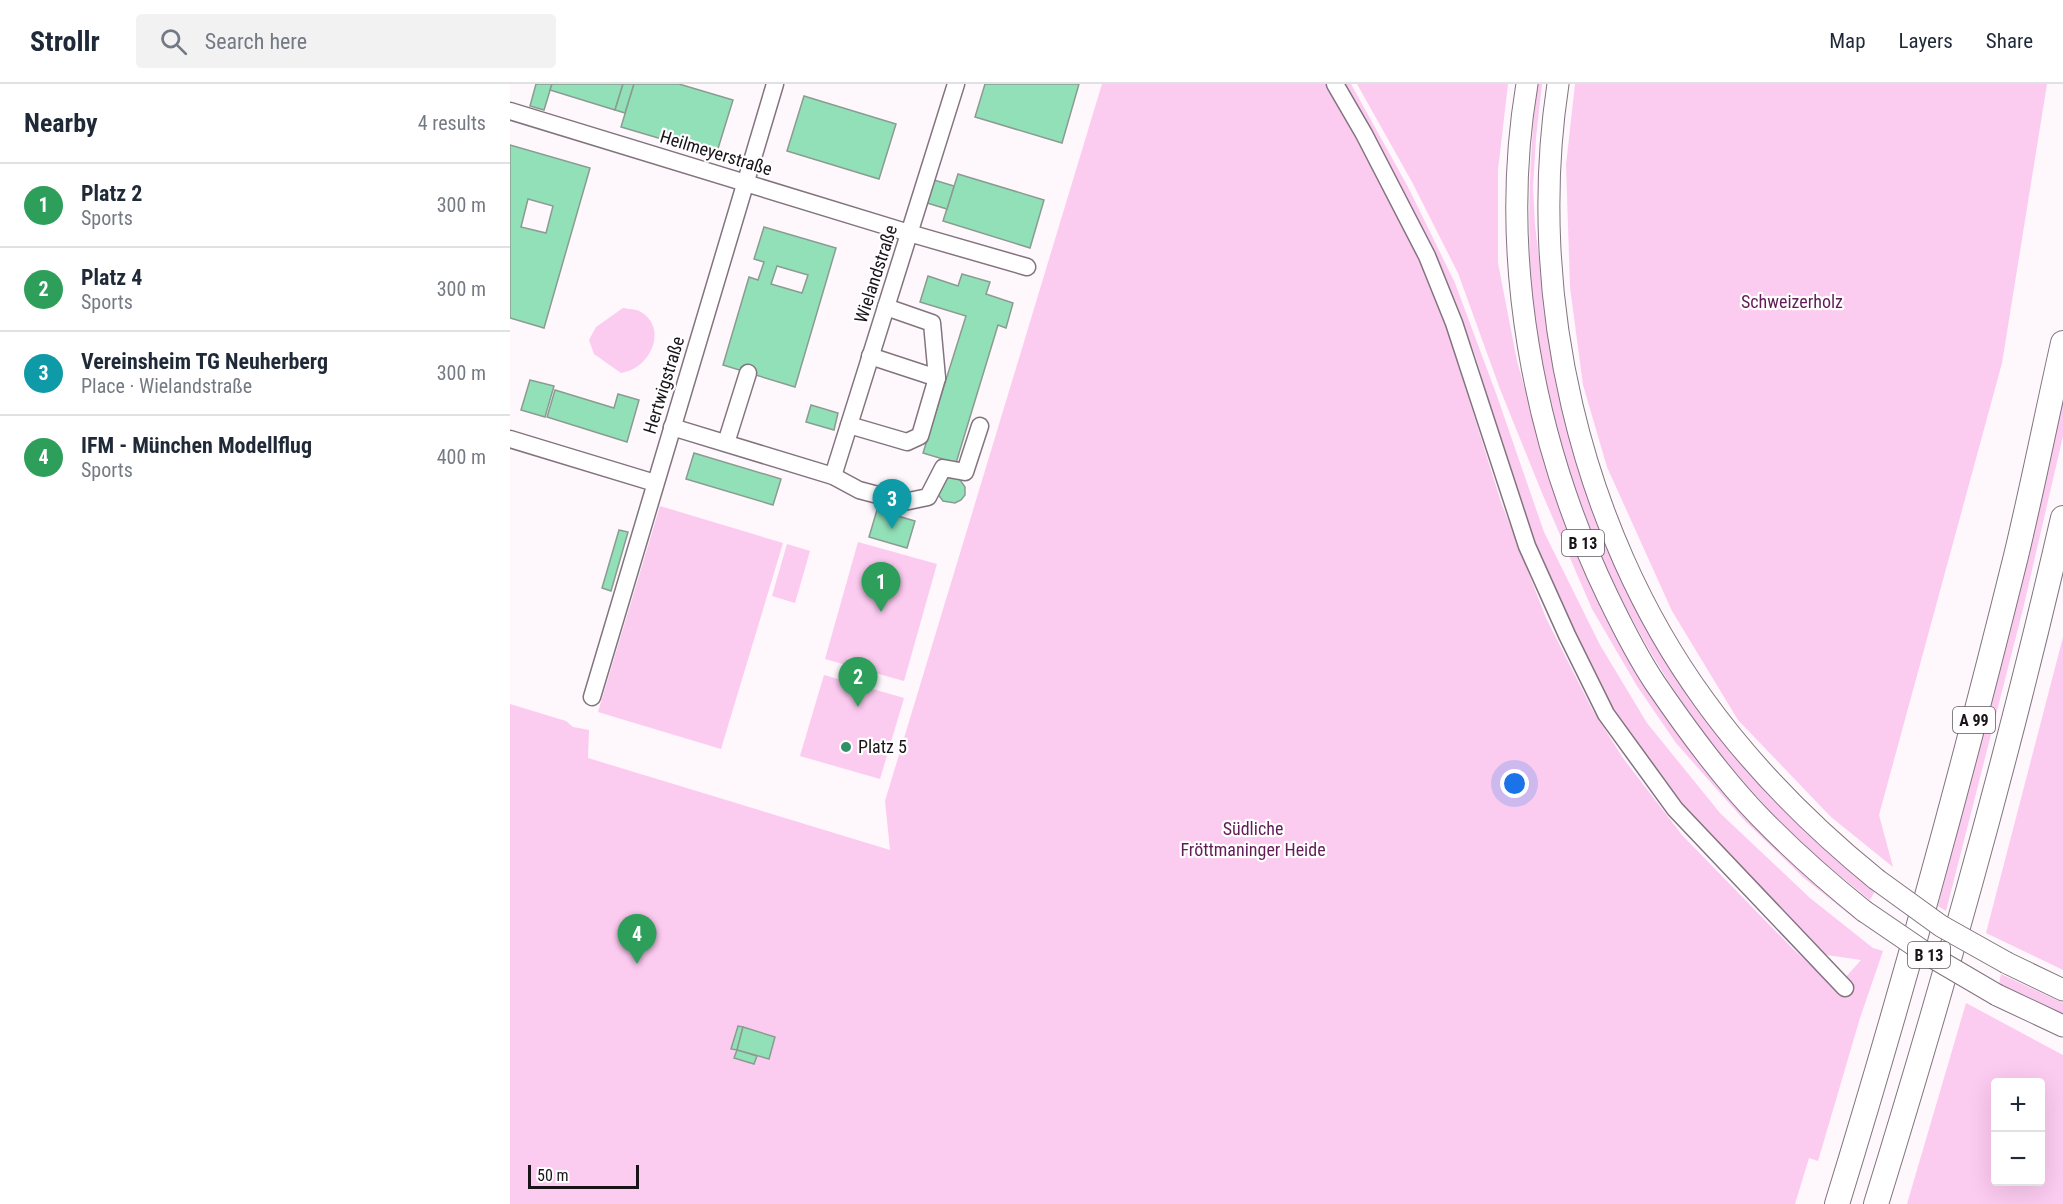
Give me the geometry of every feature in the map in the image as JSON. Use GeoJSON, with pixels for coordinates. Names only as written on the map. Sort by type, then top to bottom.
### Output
{"type":"FeatureCollection","features":[{"type":"Feature","properties":{"kind":"highway","name":"A 99"},"geometry":{"type":"LineString","coordinates":[[1837,1204],[1918,930],[1968,745],[2016,554],[2063,343]]}},
{"type":"Feature","properties":{"kind":"highway","name":"A 99"},"geometry":{"type":"LineString","coordinates":[[1876,1204],[1947,964],[2010,736],[2063,518]]}},
{"type":"Feature","properties":{"kind":"main road","name":"B 13"},"geometry":{"type":"LineString","coordinates":[[1527,84],[1519,159],[1517,217],[1523,310],[1539,399],[1558,476],[1589,558],[1623,629],[1654,682],[1705,752],[1758,815],[1833,885],[1864,912],[1927,954],[1997,995],[2063,1026]]}},
{"type":"Feature","properties":{"kind":"main road","name":"B 13"},"geometry":{"type":"LineString","coordinates":[[1558,84],[1553,118],[1549,186],[1550,249],[1556,321],[1580,439],[1611,530],[1664,637],[1703,699],[1770,782],[1836,847],[1941,926],[2007,963],[2063,990]]}},
{"type":"Feature","properties":{"kind":"street","name":"Hertwigstraße"},"geometry":{"type":"LineString","coordinates":[[592,697],[775,84]]}},
{"type":"Feature","properties":{"kind":"street","name":"Wielandstraße"},"geometry":{"type":"LineString","coordinates":[[833,476],[956,84]]}},
{"type":"Feature","properties":{"kind":"street"},"geometry":{"type":"LineString","coordinates":[[1335,84],[1364,134],[1427,256],[1454,323],[1527,546],[1606,714],[1675,809],[1845,988]]}},
{"type":"Feature","properties":{"kind":"street","name":"Heilmeyerstraße"},"geometry":{"type":"LineString","coordinates":[[510,111],[1027,267]]}},
{"type":"Feature","properties":{"kind":"street"},"geometry":{"type":"LineString","coordinates":[[849,425],[907,442],[920,436],[937,378],[932,322],[886,307]]}},
{"type":"Feature","properties":{"kind":"street"},"geometry":{"type":"LineString","coordinates":[[870,356],[937,378]]}},
{"type":"Feature","properties":{"kind":"street"},"geometry":{"type":"LineString","coordinates":[[726,443],[748,373]]}},
{"type":"Feature","properties":{"kind":"street"},"geometry":{"type":"LineString","coordinates":[[672,427],[833,476],[860,490],[904,502],[928,497],[944,468],[966,472],[980,426]]}},
{"type":"Feature","properties":{"kind":"street"},"geometry":{"type":"LineString","coordinates":[[510,439],[655,483]]}},
{"type":"Feature","properties":{"kind":"green space","name":"Südliche Fröttmaninger Heide"},"geometry":{"type":"Polygon","coordinates":[[[1102,84],[1325,84],[1403,222],[1442,313],[1501,502],[1546,618],[1592,709],[1623,758],[1682,835],[1792,948],[1836,988],[1861,960],[1827,955],[1796,932],[1676,803],[1606,705],[1521,512],[1477,361],[1458,307],[1416,218],[1341,84],[1351,84],[1408,187],[1455,283],[1544,532],[1600,645],[1647,723],[1720,813],[1810,898],[1873,948],[1883,951],[1860,1018],[1818,1161],[1809,1158],[1795,1204],[510,1204],[510,704],[566,721],[573,727],[589,730],[588,758],[890,850],[885,801],[1102,84]]]}},
{"type":"Feature","properties":{"kind":"green space"},"geometry":{"type":"Polygon","coordinates":[[[1357,84],[1508,84],[1498,170],[1498,263],[1517,361],[1552,486],[1580,563],[1645,685],[1861,920],[1860,923],[1804,878],[1744,820],[1676,743],[1637,686],[1592,609],[1500,389],[1458,273],[1412,182],[1357,84]]]}},
{"type":"Feature","properties":{"kind":"green space"},"geometry":{"type":"Polygon","coordinates":[[[1537,84],[1542,84],[1533,187],[1535,225],[1549,343],[1568,432],[1601,530],[1641,614],[1674,675],[1753,778],[1818,843],[1875,891],[1870,900],[1820,859],[1773,814],[1690,714],[1623,603],[1596,544],[1573,483],[1555,420],[1540,355],[1534,316],[1530,258],[1530,200],[1537,84]]]}},
{"type":"Feature","properties":{"kind":"green space","name":"Schweizerholz"},"geometry":{"type":"Polygon","coordinates":[[[1575,84],[2047,84],[2002,363],[1879,815],[1893,867],[1831,817],[1738,720],[1672,611],[1607,467],[1583,385],[1570,287],[1566,165],[1575,84]]]}},
{"type":"Feature","properties":{"kind":"green space"},"geometry":{"type":"Polygon","coordinates":[[[623,308],[641,312],[648,318],[653,325],[654,341],[652,349],[642,363],[621,373],[594,354],[589,340],[596,327],[623,308]]]}},
{"type":"Feature","properties":{"kind":"green space"},"geometry":{"type":"Polygon","coordinates":[[[2063,398],[2063,436],[2023,609],[1946,911],[1938,906],[2011,624],[2063,398]]]}},
{"type":"Feature","properties":{"kind":"green space"},"geometry":{"type":"Polygon","coordinates":[[[660,506],[783,543],[721,749],[598,712],[660,506]]]}},
{"type":"Feature","properties":{"kind":"green space"},"geometry":{"type":"Polygon","coordinates":[[[858,542],[937,564],[904,681],[825,659],[858,542]]]}},
{"type":"Feature","properties":{"kind":"green space"},"geometry":{"type":"Polygon","coordinates":[[[787,544],[810,551],[795,603],[772,596],[787,544]]]}},
{"type":"Feature","properties":{"kind":"green space"},"geometry":{"type":"Polygon","coordinates":[[[2063,637],[2063,970],[1986,933],[2063,637]]]}},
{"type":"Feature","properties":{"kind":"green space"},"geometry":{"type":"Polygon","coordinates":[[[824,675],[904,698],[880,779],[800,756],[824,675]]]}},
{"type":"Feature","properties":{"kind":"green space"},"geometry":{"type":"Polygon","coordinates":[[[2001,974],[2063,1003],[2063,1015],[1999,984],[2001,974]]]}},
{"type":"Feature","properties":{"kind":"green space"},"geometry":{"type":"Polygon","coordinates":[[[1966,1003],[2063,1055],[2063,1204],[1907,1204],[1966,1003]]]}},
{"type":"Feature","properties":{"kind":"building"},"geometry":{"type":"Polygon","coordinates":[[[536,84],[552,84],[544,110],[530,106],[536,84]]]}},
{"type":"Feature","properties":{"kind":"building"},"geometry":{"type":"Polygon","coordinates":[[[552,84],[623,84],[615,110],[550,90],[552,84]]]}},
{"type":"Feature","properties":{"kind":"building"},"geometry":{"type":"Polygon","coordinates":[[[623,84],[634,84],[625,113],[615,110],[623,84]]]}},
{"type":"Feature","properties":{"kind":"building"},"geometry":{"type":"Polygon","coordinates":[[[634,84],[679,84],[733,100],[716,155],[621,127],[634,84]]]}},
{"type":"Feature","properties":{"kind":"building"},"geometry":{"type":"Polygon","coordinates":[[[985,84],[1079,84],[1062,143],[975,117],[985,84]]]}},
{"type":"Feature","properties":{"kind":"building"},"geometry":{"type":"Polygon","coordinates":[[[804,96],[896,124],[879,179],[787,151],[804,96]]]}},
{"type":"Feature","properties":{"kind":"building"},"geometry":{"type":"Polygon","coordinates":[[[510,145],[590,168],[544,328],[510,318],[510,145]],[[528,199],[521,227],[546,233],[553,206],[528,199]]]}},
{"type":"Feature","properties":{"kind":"building"},"geometry":{"type":"Polygon","coordinates":[[[958,174],[1044,200],[1030,248],[943,221],[958,174]]]}},
{"type":"Feature","properties":{"kind":"building"},"geometry":{"type":"Polygon","coordinates":[[[934,180],[954,186],[947,209],[927,203],[934,180]]]}},
{"type":"Feature","properties":{"kind":"building"},"geometry":{"type":"Polygon","coordinates":[[[764,227],[836,248],[795,387],[723,365],[749,277],[758,280],[764,262],[754,259],[764,227]],[[777,266],[771,284],[802,293],[808,275],[777,266]]]}},
{"type":"Feature","properties":{"kind":"building"},"geometry":{"type":"Polygon","coordinates":[[[962,274],[990,282],[986,294],[1013,303],[1006,328],[998,325],[956,463],[923,453],[966,316],[920,302],[928,276],[958,286],[962,274]]]}},
{"type":"Feature","properties":{"kind":"building"},"geometry":{"type":"Polygon","coordinates":[[[530,380],[554,386],[545,417],[521,410],[530,380]]]}},
{"type":"Feature","properties":{"kind":"building"},"geometry":{"type":"Polygon","coordinates":[[[555,390],[614,408],[618,394],[639,400],[627,442],[547,417],[555,390]]]}},
{"type":"Feature","properties":{"kind":"building"},"geometry":{"type":"Polygon","coordinates":[[[811,405],[838,413],[834,430],[806,422],[811,405]]]}},
{"type":"Feature","properties":{"kind":"building"},"geometry":{"type":"Polygon","coordinates":[[[694,453],[781,479],[773,505],[686,479],[694,453]]]}},
{"type":"Feature","properties":{"kind":"building"},"geometry":{"type":"Polygon","coordinates":[[[946,476],[958,477],[965,487],[965,495],[955,503],[943,501],[937,493],[946,476]]]}},
{"type":"Feature","properties":{"kind":"building"},"geometry":{"type":"Polygon","coordinates":[[[877,510],[915,521],[907,548],[869,537],[877,510]]]}},
{"type":"Feature","properties":{"kind":"building"},"geometry":{"type":"Polygon","coordinates":[[[619,530],[628,532],[611,591],[602,588],[619,530]]]}},
{"type":"Feature","properties":{"kind":"building"},"geometry":{"type":"Polygon","coordinates":[[[738,1026],[743,1027],[737,1050],[731,1049],[738,1026]]]}},
{"type":"Feature","properties":{"kind":"building"},"geometry":{"type":"Polygon","coordinates":[[[743,1027],[775,1037],[769,1059],[737,1050],[743,1027]]]}},
{"type":"Feature","properties":{"kind":"building"},"geometry":{"type":"Polygon","coordinates":[[[737,1050],[757,1056],[754,1064],[734,1058],[737,1050]]]}},
{"type":"Feature","properties":{"kind":"place","name":"Vereinsheim TG Neuherberg"},"geometry":{"type":"Point","coordinates":[892,529]}},
{"type":"Feature","properties":{"kind":"place","name":"Platz 2"},"geometry":{"type":"Point","coordinates":[881,612]}},
{"type":"Feature","properties":{"kind":"place","name":"Platz 4"},"geometry":{"type":"Point","coordinates":[858,707]}},
{"type":"Feature","properties":{"kind":"place","name":"Platz 5"},"geometry":{"type":"Point","coordinates":[846,747]}},
{"type":"Feature","properties":{"kind":"place","name":"IFM - München Modellflug"},"geometry":{"type":"Point","coordinates":[637,964]}}]}
